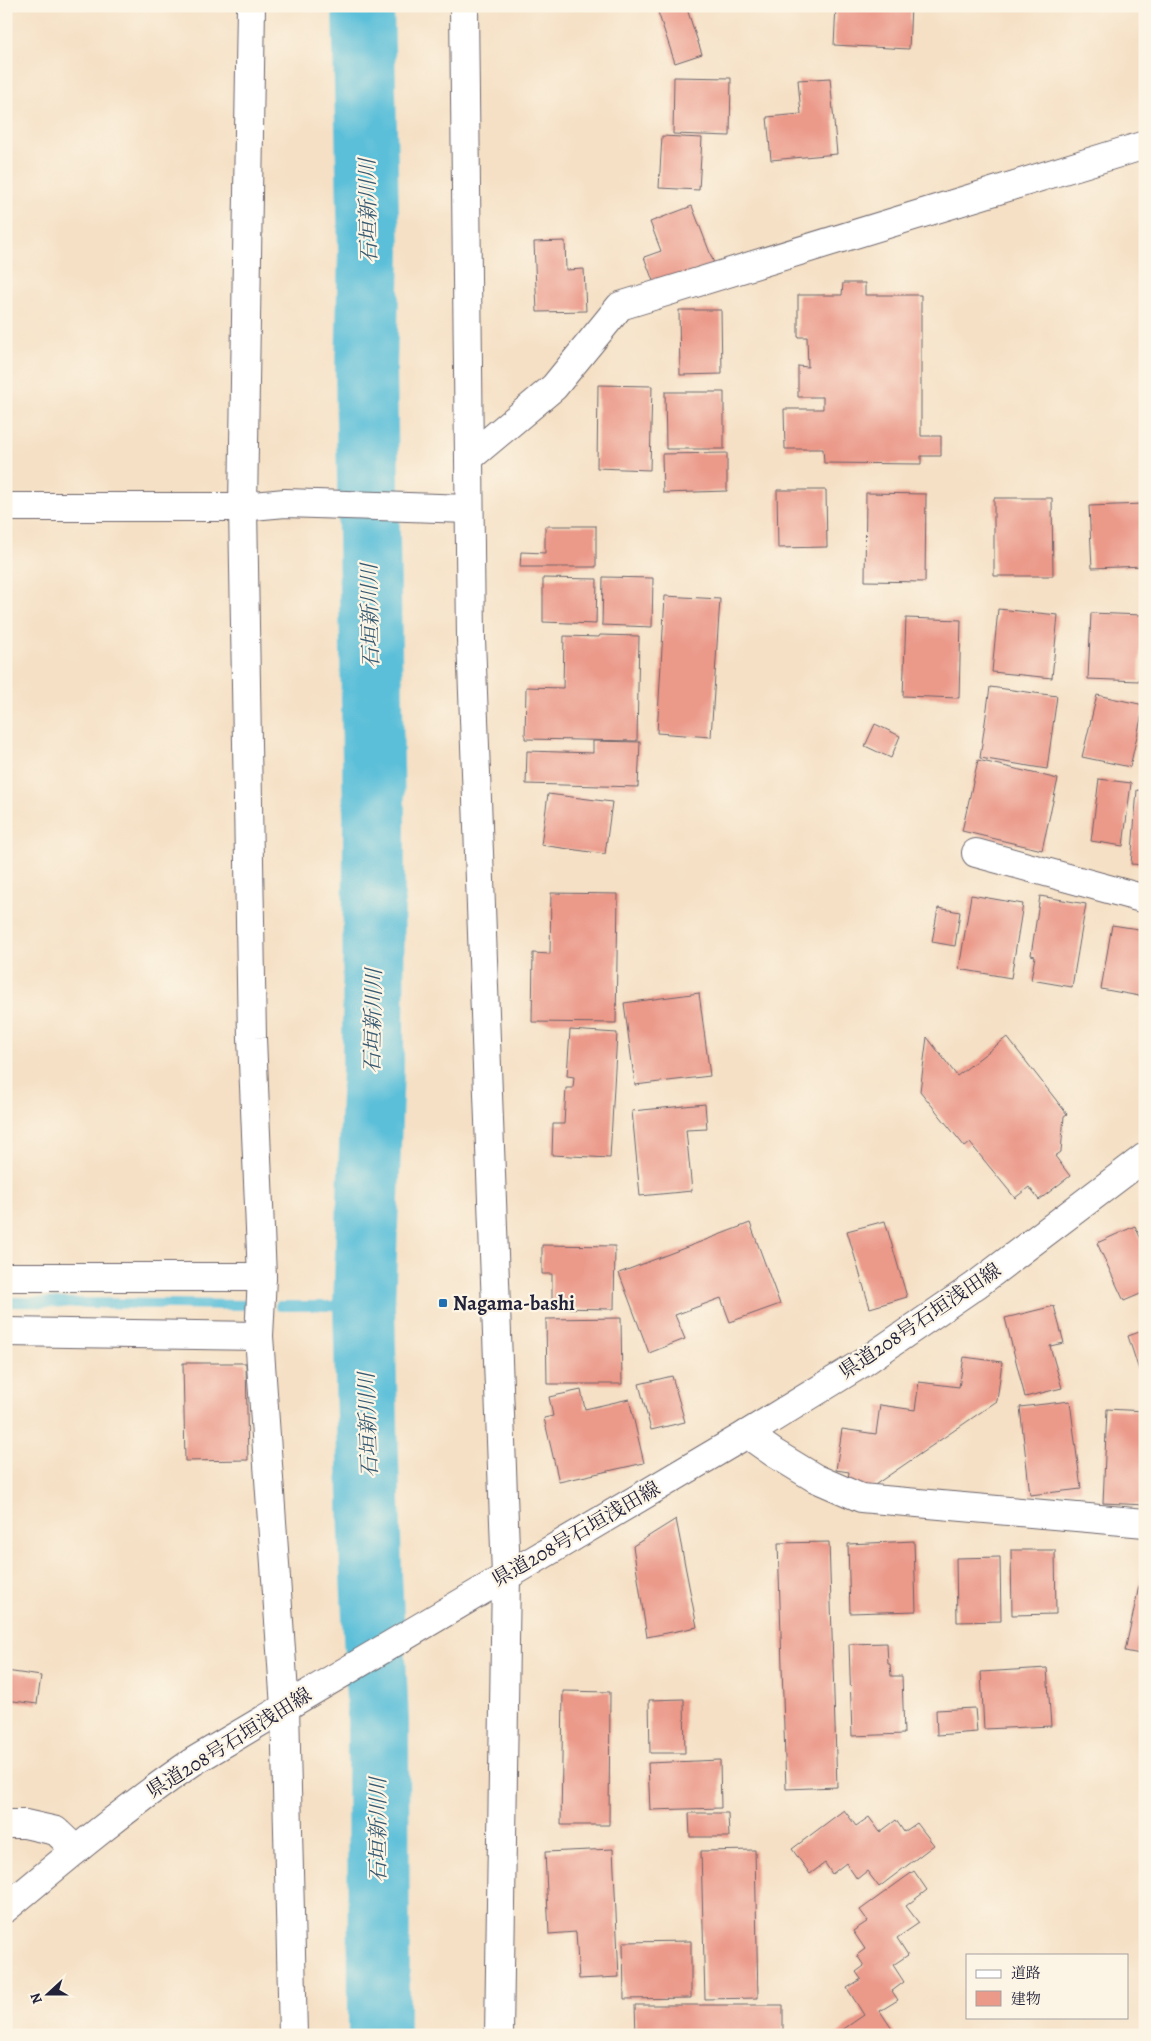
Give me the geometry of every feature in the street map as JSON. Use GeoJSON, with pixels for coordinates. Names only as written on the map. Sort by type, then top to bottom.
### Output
{"type":"FeatureCollection","features":[{"type":"Feature","properties":{"kind":"street"},"geometry":{"type":"LineString","coordinates":[[251,6],[242,507],[252,1038],[262,1277],[259,1336],[285,1706],[293,2035]]}},
{"type":"Feature","properties":{"kind":"street"},"geometry":{"type":"LineString","coordinates":[[464,6],[471,638],[506,1575],[500,2035]]}},
{"type":"Feature","properties":{"kind":"street"},"geometry":{"type":"LineString","coordinates":[[469,458],[554,387],[620,306],[1145,146]]}},
{"type":"Feature","properties":{"kind":"street"},"geometry":{"type":"LineString","coordinates":[[6,507],[242,507],[285,504],[469,509]]}},
{"type":"Feature","properties":{"kind":"street"},"geometry":{"type":"LineString","coordinates":[[976,853],[1145,899]]}},
{"type":"Feature","properties":{"kind":"street","name":"県道208号石垣浅田線"},"geometry":{"type":"LineString","coordinates":[[6,1908],[76,1850],[162,1783],[194,1761],[747,1434],[864,1362],[976,1285],[1145,1157]]}},
{"type":"Feature","properties":{"kind":"street"},"geometry":{"type":"LineString","coordinates":[[6,1277],[262,1277]]}},
{"type":"Feature","properties":{"kind":"street"},"geometry":{"type":"LineString","coordinates":[[6,1332],[259,1336]]}},
{"type":"Feature","properties":{"kind":"street"},"geometry":{"type":"LineString","coordinates":[[747,1434],[815,1478],[861,1498],[1145,1523]]}},
{"type":"Feature","properties":{"kind":"street"},"geometry":{"type":"LineString","coordinates":[[6,1824],[25,1824],[56,1831],[76,1850]]}},
{"type":"Feature","properties":{"kind":"building"},"geometry":{"type":"Polygon","coordinates":[[[656,6],[686,6],[702,54],[675,63],[656,6]]]}},
{"type":"Feature","properties":{"kind":"building"},"geometry":{"type":"Polygon","coordinates":[[[836,6],[911,6],[909,49],[834,45],[836,6]]]}},
{"type":"Feature","properties":{"kind":"building"},"geometry":{"type":"Polygon","coordinates":[[[674,77],[731,78],[730,136],[673,134],[674,77]]]}},
{"type":"Feature","properties":{"kind":"building"},"geometry":{"type":"Polygon","coordinates":[[[830,78],[837,154],[771,160],[767,117],[801,114],[798,80],[830,78]]]}},
{"type":"Feature","properties":{"kind":"building"},"geometry":{"type":"Polygon","coordinates":[[[662,136],[702,138],[699,190],[659,188],[662,136]]]}},
{"type":"Feature","properties":{"kind":"building"},"geometry":{"type":"Polygon","coordinates":[[[692,206],[715,266],[656,289],[644,257],[661,251],[650,222],[692,206]]]}},
{"type":"Feature","properties":{"kind":"building"},"geometry":{"type":"Polygon","coordinates":[[[565,241],[566,270],[584,269],[586,311],[537,312],[534,242],[565,241]]]}},
{"type":"Feature","properties":{"kind":"building"},"geometry":{"type":"Polygon","coordinates":[[[843,283],[865,283],[865,295],[921,295],[921,436],[941,436],[941,456],[921,456],[921,464],[824,463],[823,449],[785,449],[784,409],[823,409],[823,397],[798,397],[798,366],[808,367],[807,337],[798,337],[798,295],[842,295],[843,283]]]}},
{"type":"Feature","properties":{"kind":"building"},"geometry":{"type":"Polygon","coordinates":[[[679,310],[721,310],[722,374],[680,375],[679,310]]]}},
{"type":"Feature","properties":{"kind":"building"},"geometry":{"type":"Polygon","coordinates":[[[598,385],[652,386],[650,470],[597,468],[598,385]]]}},
{"type":"Feature","properties":{"kind":"building"},"geometry":{"type":"Polygon","coordinates":[[[665,392],[724,392],[724,449],[666,449],[665,392]]]}},
{"type":"Feature","properties":{"kind":"building"},"geometry":{"type":"Polygon","coordinates":[[[727,453],[727,491],[663,493],[662,454],[727,453]]]}},
{"type":"Feature","properties":{"kind":"building"},"geometry":{"type":"Polygon","coordinates":[[[777,490],[826,490],[827,547],[778,548],[777,490]]]}},
{"type":"Feature","properties":{"kind":"building"},"geometry":{"type":"Polygon","coordinates":[[[866,493],[926,494],[925,582],[865,581],[866,493]]]}},
{"type":"Feature","properties":{"kind":"building"},"geometry":{"type":"Polygon","coordinates":[[[994,498],[1052,498],[1053,576],[994,576],[994,498]]]}},
{"type":"Feature","properties":{"kind":"building"},"geometry":{"type":"Polygon","coordinates":[[[1143,504],[1145,566],[1092,568],[1089,506],[1143,504]]]}},
{"type":"Feature","properties":{"kind":"building"},"geometry":{"type":"Polygon","coordinates":[[[545,526],[596,526],[596,567],[520,567],[521,552],[545,553],[545,526]]]}},
{"type":"Feature","properties":{"kind":"building"},"geometry":{"type":"Polygon","coordinates":[[[603,577],[653,578],[652,627],[602,625],[603,577]]]}},
{"type":"Feature","properties":{"kind":"building"},"geometry":{"type":"Polygon","coordinates":[[[543,578],[597,579],[596,624],[543,622],[543,578]]]}},
{"type":"Feature","properties":{"kind":"building"},"geometry":{"type":"Polygon","coordinates":[[[665,596],[720,599],[711,737],[657,733],[665,596]]]}},
{"type":"Feature","properties":{"kind":"building"},"geometry":{"type":"Polygon","coordinates":[[[998,609],[1058,615],[1052,678],[992,672],[998,609]]]}},
{"type":"Feature","properties":{"kind":"building"},"geometry":{"type":"Polygon","coordinates":[[[1091,613],[1142,615],[1139,681],[1088,679],[1091,613]]]}},
{"type":"Feature","properties":{"kind":"building"},"geometry":{"type":"Polygon","coordinates":[[[906,618],[961,620],[959,698],[903,696],[906,618]]]}},
{"type":"Feature","properties":{"kind":"building"},"geometry":{"type":"Polygon","coordinates":[[[600,635],[639,636],[637,741],[525,739],[526,687],[563,688],[564,636],[599,637],[600,635]]]}},
{"type":"Feature","properties":{"kind":"building"},"geometry":{"type":"Polygon","coordinates":[[[990,687],[1057,696],[1047,769],[980,758],[990,687]]]}},
{"type":"Feature","properties":{"kind":"building"},"geometry":{"type":"Polygon","coordinates":[[[1097,695],[1144,705],[1130,767],[1082,757],[1097,695]]]}},
{"type":"Feature","properties":{"kind":"building"},"geometry":{"type":"Polygon","coordinates":[[[875,724],[900,736],[891,758],[865,746],[875,724]]]}},
{"type":"Feature","properties":{"kind":"building"},"geometry":{"type":"Polygon","coordinates":[[[593,741],[640,742],[638,787],[526,784],[527,751],[593,753],[593,741]]]}},
{"type":"Feature","properties":{"kind":"building"},"geometry":{"type":"Polygon","coordinates":[[[978,760],[1058,779],[1042,850],[962,831],[978,760]]]}},
{"type":"Feature","properties":{"kind":"building"},"geometry":{"type":"Polygon","coordinates":[[[1099,779],[1131,783],[1123,846],[1091,841],[1099,779]]]}},
{"type":"Feature","properties":{"kind":"building"},"geometry":{"type":"Polygon","coordinates":[[[1137,790],[1145,791],[1145,865],[1131,864],[1137,790]]]}},
{"type":"Feature","properties":{"kind":"building"},"geometry":{"type":"Polygon","coordinates":[[[548,794],[612,802],[605,854],[541,845],[548,794]]]}},
{"type":"Feature","properties":{"kind":"building"},"geometry":{"type":"Polygon","coordinates":[[[551,893],[618,894],[616,1023],[532,1022],[533,953],[550,954],[551,893]]]}},
{"type":"Feature","properties":{"kind":"building"},"geometry":{"type":"Polygon","coordinates":[[[971,895],[1023,904],[1011,978],[959,969],[971,895]]]}},
{"type":"Feature","properties":{"kind":"building"},"geometry":{"type":"Polygon","coordinates":[[[1040,896],[1086,904],[1072,987],[1031,980],[1035,956],[1031,955],[1040,896]]]}},
{"type":"Feature","properties":{"kind":"building"},"geometry":{"type":"Polygon","coordinates":[[[938,908],[960,912],[955,946],[932,942],[938,908]]]}},
{"type":"Feature","properties":{"kind":"building"},"geometry":{"type":"Polygon","coordinates":[[[1112,925],[1145,930],[1145,997],[1101,989],[1112,925]]]}},
{"type":"Feature","properties":{"kind":"building"},"geometry":{"type":"Polygon","coordinates":[[[699,993],[710,1076],[635,1085],[624,1003],[699,993]]]}},
{"type":"Feature","properties":{"kind":"building"},"geometry":{"type":"Polygon","coordinates":[[[570,1030],[617,1033],[610,1158],[552,1155],[553,1124],[564,1124],[566,1088],[573,1088],[574,1077],[567,1076],[570,1030]]]}},
{"type":"Feature","properties":{"kind":"building"},"geometry":{"type":"Polygon","coordinates":[[[927,1037],[957,1076],[1007,1037],[1067,1114],[1064,1116],[1061,1152],[1055,1156],[1070,1176],[1039,1200],[1029,1187],[1015,1198],[970,1143],[965,1147],[920,1091],[927,1037]]]}},
{"type":"Feature","properties":{"kind":"building"},"geometry":{"type":"Polygon","coordinates":[[[705,1104],[707,1129],[686,1130],[692,1191],[640,1196],[632,1111],[705,1104]]]}},
{"type":"Feature","properties":{"kind":"building"},"geometry":{"type":"Polygon","coordinates":[[[885,1221],[907,1297],[870,1308],[847,1231],[885,1221]]]}},
{"type":"Feature","properties":{"kind":"building"},"geometry":{"type":"Polygon","coordinates":[[[750,1223],[780,1304],[730,1322],[721,1298],[675,1315],[685,1339],[649,1353],[619,1273],[750,1223]]]}},
{"type":"Feature","properties":{"kind":"building"},"geometry":{"type":"Polygon","coordinates":[[[1135,1226],[1145,1248],[1145,1292],[1124,1301],[1097,1243],[1135,1226]]]}},
{"type":"Feature","properties":{"kind":"building"},"geometry":{"type":"Polygon","coordinates":[[[542,1245],[615,1246],[614,1309],[552,1308],[552,1274],[542,1274],[542,1245]]]}},
{"type":"Feature","properties":{"kind":"building"},"geometry":{"type":"Polygon","coordinates":[[[1054,1306],[1064,1343],[1050,1346],[1062,1388],[1025,1397],[1005,1318],[1054,1306]]]}},
{"type":"Feature","properties":{"kind":"building"},"geometry":{"type":"Polygon","coordinates":[[[621,1318],[622,1384],[547,1384],[546,1319],[621,1318]]]}},
{"type":"Feature","properties":{"kind":"building"},"geometry":{"type":"Polygon","coordinates":[[[1145,1330],[1145,1368],[1139,1370],[1128,1336],[1145,1330]]]}},
{"type":"Feature","properties":{"kind":"building"},"geometry":{"type":"Polygon","coordinates":[[[964,1357],[1002,1362],[997,1401],[869,1489],[847,1486],[849,1472],[836,1470],[842,1429],[876,1434],[880,1405],[915,1410],[919,1382],[959,1387],[964,1357]]]}},
{"type":"Feature","properties":{"kind":"building"},"geometry":{"type":"Polygon","coordinates":[[[183,1363],[246,1363],[248,1460],[185,1461],[183,1363]]]}},
{"type":"Feature","properties":{"kind":"building"},"geometry":{"type":"Polygon","coordinates":[[[672,1376],[685,1422],[651,1430],[639,1384],[672,1376]]]}},
{"type":"Feature","properties":{"kind":"building"},"geometry":{"type":"Polygon","coordinates":[[[581,1390],[585,1409],[629,1399],[644,1463],[559,1482],[544,1418],[553,1416],[549,1397],[581,1390]]]}},
{"type":"Feature","properties":{"kind":"building"},"geometry":{"type":"Polygon","coordinates":[[[1070,1401],[1081,1489],[1030,1495],[1020,1407],[1070,1401]]]}},
{"type":"Feature","properties":{"kind":"building"},"geometry":{"type":"Polygon","coordinates":[[[1107,1409],[1145,1411],[1145,1505],[1103,1503],[1107,1409]]]}},
{"type":"Feature","properties":{"kind":"building"},"geometry":{"type":"Polygon","coordinates":[[[676,1519],[697,1627],[647,1637],[633,1546],[676,1519]]]}},
{"type":"Feature","properties":{"kind":"building"},"geometry":{"type":"Polygon","coordinates":[[[914,1541],[916,1611],[850,1613],[848,1544],[914,1541]]]}},
{"type":"Feature","properties":{"kind":"building"},"geometry":{"type":"Polygon","coordinates":[[[829,1542],[837,1787],[786,1789],[778,1543],[829,1542]]]}},
{"type":"Feature","properties":{"kind":"building"},"geometry":{"type":"Polygon","coordinates":[[[1011,1550],[1055,1550],[1056,1614],[1012,1615],[1011,1550]]]}},
{"type":"Feature","properties":{"kind":"building"},"geometry":{"type":"Polygon","coordinates":[[[1000,1557],[1001,1621],[957,1622],[956,1558],[1000,1557]]]}},
{"type":"Feature","properties":{"kind":"building"},"geometry":{"type":"Polygon","coordinates":[[[1145,1563],[1145,1655],[1125,1651],[1145,1563]]]}},
{"type":"Feature","properties":{"kind":"building"},"geometry":{"type":"Polygon","coordinates":[[[887,1643],[888,1664],[890,1664],[891,1676],[902,1676],[904,1734],[852,1736],[849,1644],[887,1643]]]}},
{"type":"Feature","properties":{"kind":"building"},"geometry":{"type":"Polygon","coordinates":[[[1047,1668],[1051,1726],[984,1729],[981,1672],[1047,1668]]]}},
{"type":"Feature","properties":{"kind":"building"},"geometry":{"type":"Polygon","coordinates":[[[6,1671],[41,1676],[37,1704],[6,1700],[6,1671]]]}},
{"type":"Feature","properties":{"kind":"building"},"geometry":{"type":"Polygon","coordinates":[[[563,1691],[610,1692],[609,1825],[561,1825],[563,1691]]]}},
{"type":"Feature","properties":{"kind":"building"},"geometry":{"type":"Polygon","coordinates":[[[684,1699],[685,1753],[650,1753],[649,1700],[684,1699]]]}},
{"type":"Feature","properties":{"kind":"building"},"geometry":{"type":"Polygon","coordinates":[[[975,1708],[977,1732],[937,1735],[936,1710],[975,1708]]]}},
{"type":"Feature","properties":{"kind":"building"},"geometry":{"type":"Polygon","coordinates":[[[720,1760],[721,1808],[650,1810],[648,1763],[720,1760]]]}},
{"type":"Feature","properties":{"kind":"building"},"geometry":{"type":"Polygon","coordinates":[[[844,1810],[856,1826],[869,1817],[880,1832],[896,1820],[904,1832],[917,1823],[934,1845],[879,1887],[867,1871],[857,1879],[846,1863],[832,1874],[825,1863],[810,1874],[792,1849],[844,1810]]]}},
{"type":"Feature","properties":{"kind":"building"},"geometry":{"type":"Polygon","coordinates":[[[689,1813],[728,1813],[729,1837],[690,1837],[689,1813]]]}},
{"type":"Feature","properties":{"kind":"building"},"geometry":{"type":"Polygon","coordinates":[[[613,1849],[619,1977],[579,1979],[576,1932],[549,1934],[545,1852],[613,1849]]]}},
{"type":"Feature","properties":{"kind":"building"},"geometry":{"type":"Polygon","coordinates":[[[755,1850],[758,1998],[705,1999],[701,1851],[755,1850]]]}},
{"type":"Feature","properties":{"kind":"building"},"geometry":{"type":"Polygon","coordinates":[[[914,1871],[927,1890],[906,1906],[919,1923],[897,1938],[908,1955],[893,1965],[904,1982],[892,1991],[898,2000],[880,2011],[896,2035],[835,2035],[864,2015],[847,1988],[861,1979],[856,1972],[864,1966],[857,1955],[865,1949],[853,1931],[868,1921],[860,1910],[914,1871]]]}},
{"type":"Feature","properties":{"kind":"building"},"geometry":{"type":"Polygon","coordinates":[[[691,1941],[691,1998],[624,1999],[623,1942],[691,1941]]]}},
{"type":"Feature","properties":{"kind":"building"},"geometry":{"type":"Polygon","coordinates":[[[635,2005],[783,2005],[783,2034],[636,2035],[635,2005]]]}},
{"type":"Feature","properties":{"kind":"waterway","name":"石垣新川川"},"geometry":{"type":"LineString","coordinates":[[363,6],[369,252],[366,369],[374,817],[373,1068],[364,1306],[371,1574],[378,1721],[379,2035]]}},
{"type":"Feature","properties":{"kind":"waterway"},"geometry":{"type":"LineString","coordinates":[[6,1302],[245,1305]]}},
{"type":"Feature","properties":{"kind":"waterway"},"geometry":{"type":"LineString","coordinates":[[280,1306],[364,1306]]}},
{"type":"Feature","properties":{"kind":"place","name":"Nagama-bashi"},"geometry":{"type":"Point","coordinates":[443,1303]}}]}
